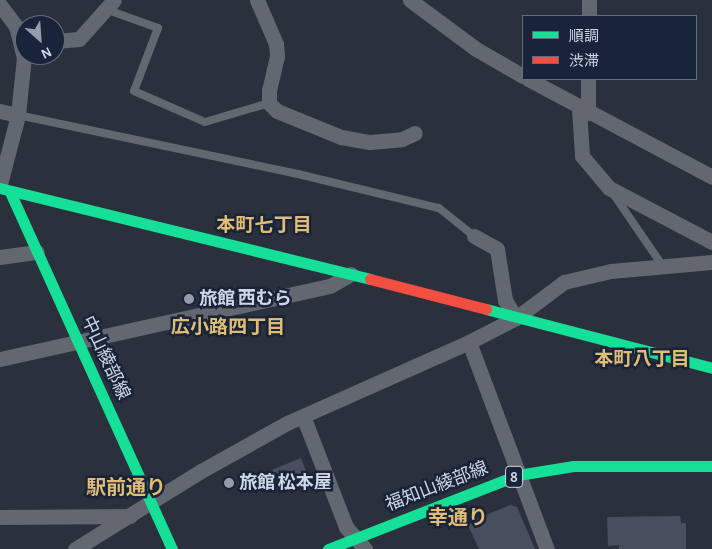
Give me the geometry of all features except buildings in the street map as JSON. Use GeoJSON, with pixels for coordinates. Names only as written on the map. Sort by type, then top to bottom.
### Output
{"type":"FeatureCollection","features":[{"type":"Feature","properties":{"kind":"main road","name":"中山綾部線"},"geometry":{"type":"LineString","coordinates":[[3,188],[37,252],[172,549]]}},
{"type":"Feature","properties":{"kind":"main road"},"geometry":{"type":"LineString","coordinates":[[3,188],[351,274],[712,368]]}},
{"type":"Feature","properties":{"kind":"main road","name":"福知山綾部線"},"geometry":{"type":"LineString","coordinates":[[328,549],[360,543],[518,475],[572,466],[712,466]]}},
{"type":"Feature","properties":{"kind":"street"},"geometry":{"type":"LineString","coordinates":[[256,0],[276,44],[277,56],[268,90],[270,103],[277,111],[341,137],[370,142],[402,139],[415,133]]}},
{"type":"Feature","properties":{"kind":"street"},"geometry":{"type":"LineString","coordinates":[[410,0],[476,49],[522,75]]}},
{"type":"Feature","properties":{"kind":"street"},"geometry":{"type":"LineString","coordinates":[[589,0],[589,15]]}},
{"type":"Feature","properties":{"kind":"street"},"geometry":{"type":"LineString","coordinates":[[0,5],[15,25]]}},
{"type":"Feature","properties":{"kind":"street"},"geometry":{"type":"LineString","coordinates":[[65,40],[80,38],[95,19],[111,5]]}},
{"type":"Feature","properties":{"kind":"street"},"geometry":{"type":"LineString","coordinates":[[3,188],[18,115],[23,65]]}},
{"type":"Feature","properties":{"kind":"street"},"geometry":{"type":"LineString","coordinates":[[530,80],[584,111],[712,177]]}},
{"type":"Feature","properties":{"kind":"street"},"geometry":{"type":"LineString","coordinates":[[588,80],[582,156],[609,188],[712,242]]}},
{"type":"Feature","properties":{"kind":"street"},"geometry":{"type":"LineString","coordinates":[[0,111],[18,115]]}},
{"type":"Feature","properties":{"kind":"street"},"geometry":{"type":"LineString","coordinates":[[474,236],[497,249],[505,300],[516,318]]}},
{"type":"Feature","properties":{"kind":"street"},"geometry":{"type":"LineString","coordinates":[[0,257],[37,252]]}},
{"type":"Feature","properties":{"kind":"street"},"geometry":{"type":"LineString","coordinates":[[75,549],[152,503],[201,470],[303,416],[469,342],[516,318],[564,282],[662,264],[712,262]]}},
{"type":"Feature","properties":{"kind":"street"},"geometry":{"type":"LineString","coordinates":[[0,359],[78,340],[330,286],[351,274]]}},
{"type":"Feature","properties":{"kind":"street"},"geometry":{"type":"LineString","coordinates":[[469,342],[547,549]]}},
{"type":"Feature","properties":{"kind":"street"},"geometry":{"type":"LineString","coordinates":[[303,416],[346,527],[360,543]]}},
{"type":"Feature","properties":{"kind":"street"},"geometry":{"type":"LineString","coordinates":[[0,517],[130,516]]}},
{"type":"Feature","properties":{"kind":"lane"},"geometry":{"type":"LineString","coordinates":[[111,5],[158,28],[134,90],[205,122],[270,103]]}},
{"type":"Feature","properties":{"kind":"lane"},"geometry":{"type":"LineString","coordinates":[[18,115],[298,174],[439,208],[474,236]]}},
{"type":"Feature","properties":{"kind":"lane"},"geometry":{"type":"LineString","coordinates":[[609,188],[662,264]]}},
{"type":"Feature","properties":{"kind":"traffic: fast"},"geometry":{"type":"LineString","coordinates":[[0,188],[370,279]]}},
{"type":"Feature","properties":{"kind":"traffic: fast"},"geometry":{"type":"LineString","coordinates":[[10,192],[172,549]]}},
{"type":"Feature","properties":{"kind":"traffic: fast"},"geometry":{"type":"LineString","coordinates":[[486,309],[712,368]]}},
{"type":"Feature","properties":{"kind":"traffic: fast"},"geometry":{"type":"LineString","coordinates":[[328,549],[518,475],[573,466],[712,466]]}},
{"type":"Feature","properties":{"kind":"traffic: jam"},"geometry":{"type":"LineString","coordinates":[[370,279],[486,309]]}},
{"type":"Feature","properties":{"kind":"place","name":"旅館 西むら"},"geometry":{"type":"Point","coordinates":[189,299]}},
{"type":"Feature","properties":{"kind":"place","name":"旅館 松本屋"},"geometry":{"type":"Point","coordinates":[229,483]}},
{"type":"Feature","properties":{"kind":"district","name":"本町七丁目"},"geometry":{"type":"Point","coordinates":[264,226]}},
{"type":"Feature","properties":{"kind":"district","name":"広小路四丁目"},"geometry":{"type":"Point","coordinates":[228,328]}},
{"type":"Feature","properties":{"kind":"district","name":"本町八丁目"},"geometry":{"type":"Point","coordinates":[642,360]}},
{"type":"Feature","properties":{"kind":"district","name":"駅前通り"},"geometry":{"type":"Point","coordinates":[126,488]}},
{"type":"Feature","properties":{"kind":"district","name":"幸通り"},"geometry":{"type":"Point","coordinates":[458,518]}}]}
